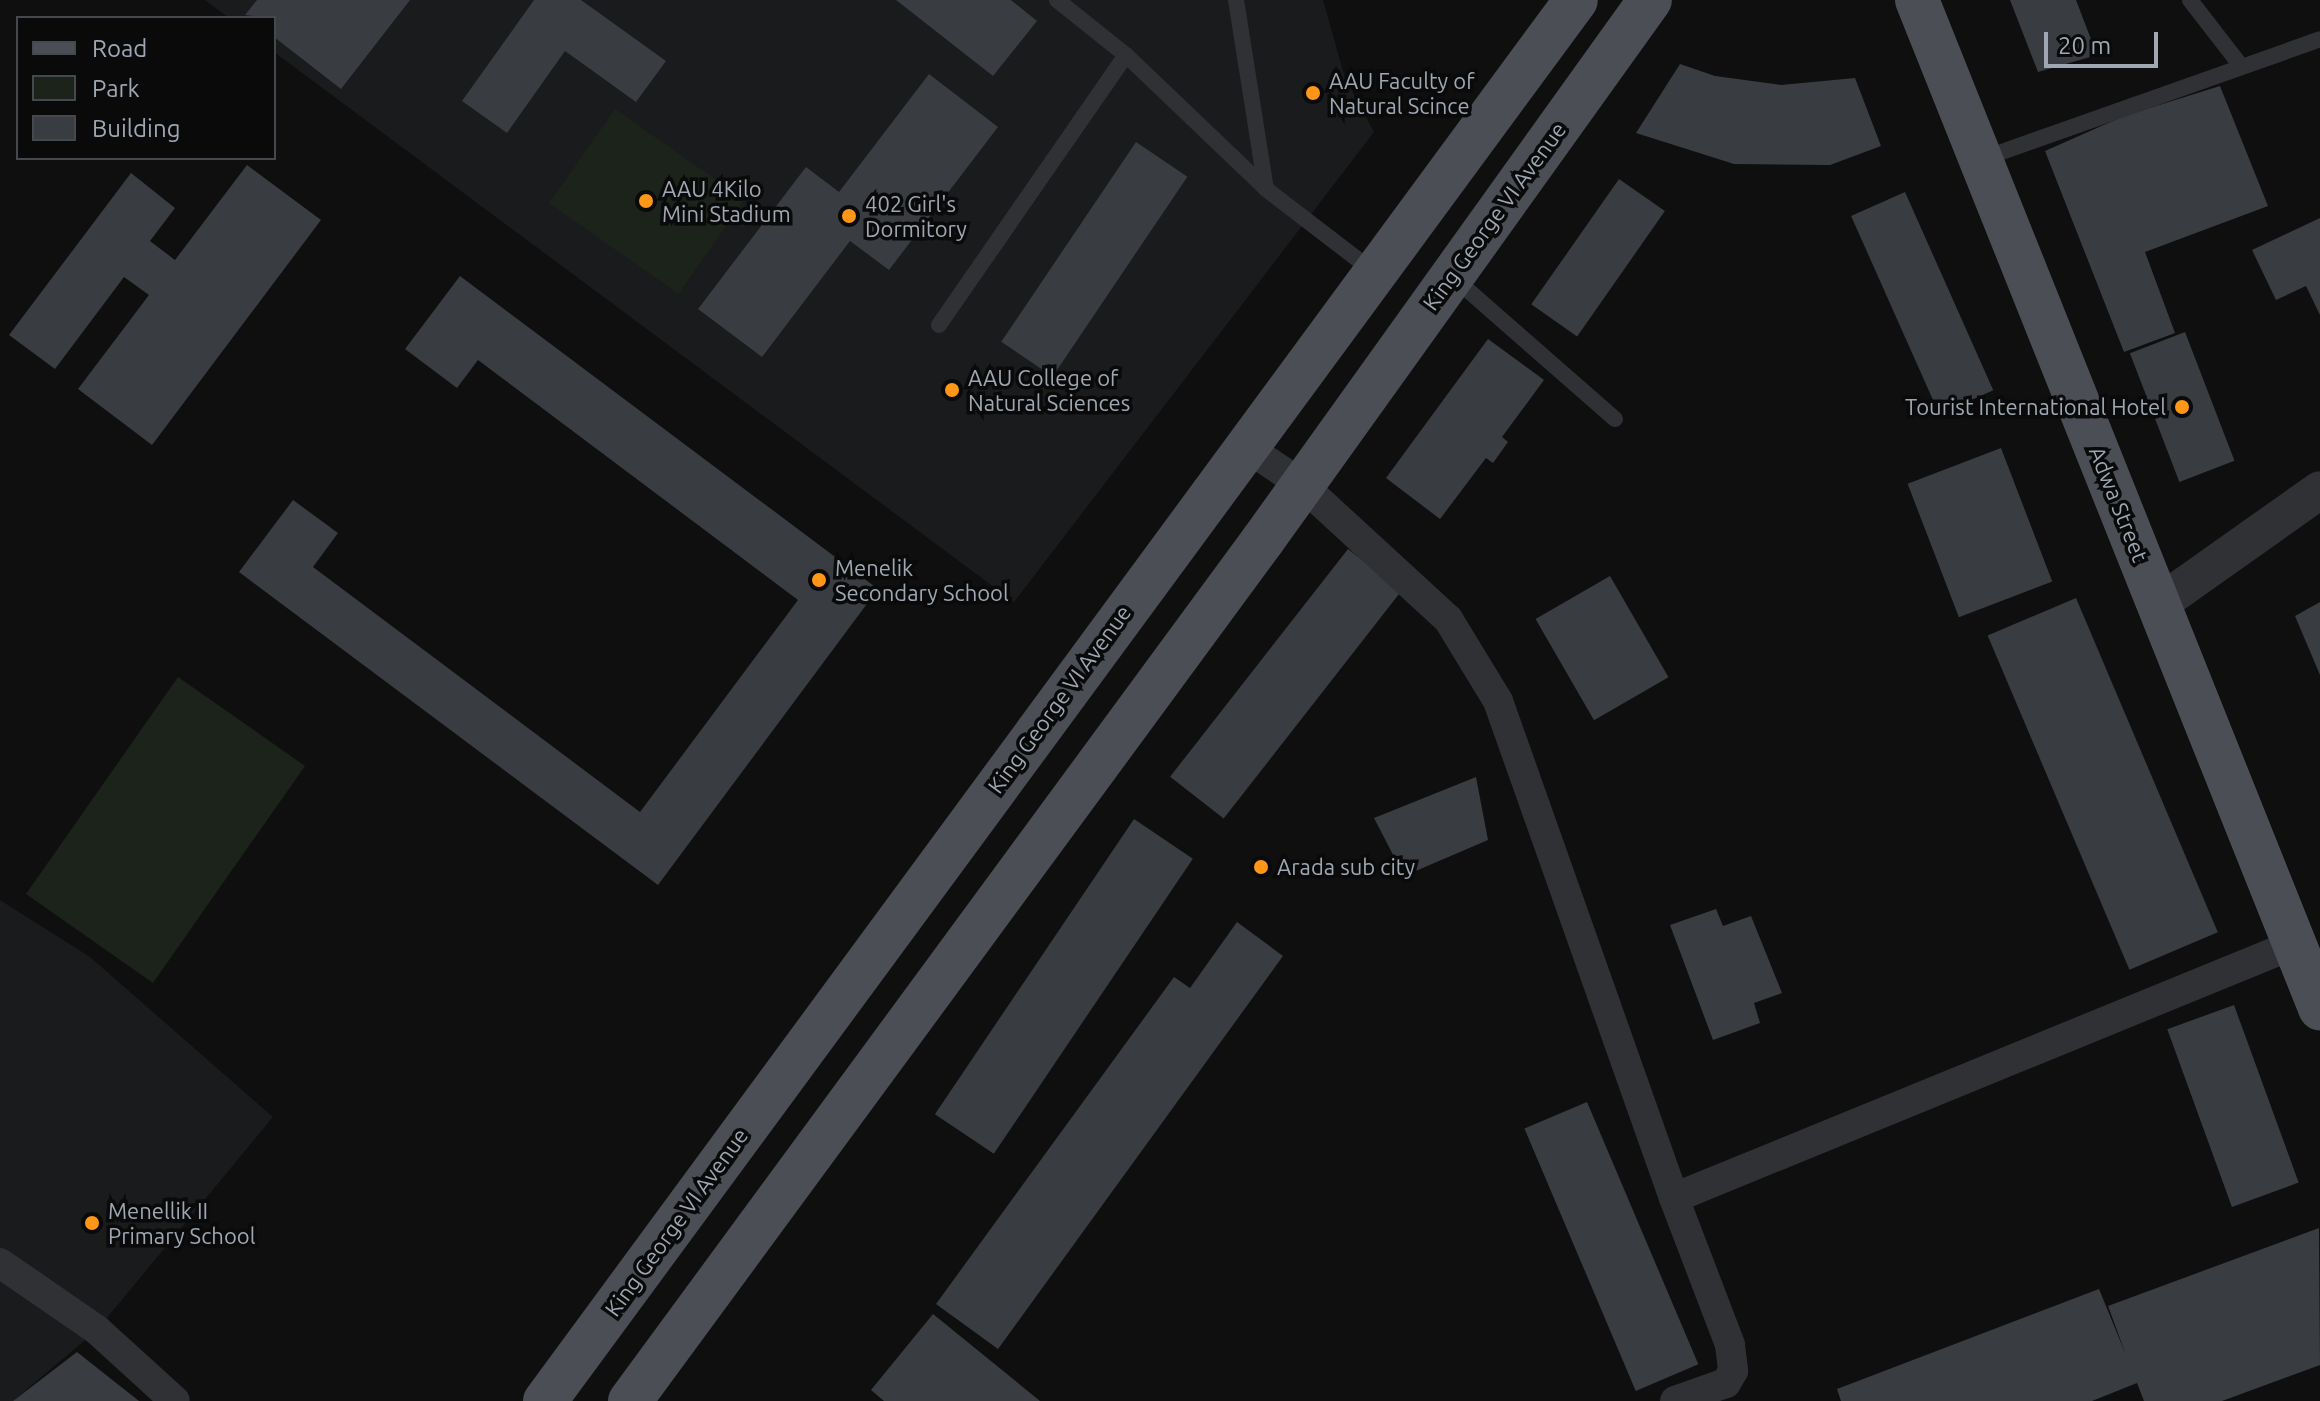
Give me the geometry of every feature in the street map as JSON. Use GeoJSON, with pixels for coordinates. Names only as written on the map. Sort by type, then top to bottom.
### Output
{"type":"FeatureCollection","features":[{"type":"Feature","properties":{"kind":"main road","name":"King George VI Avenue"},"geometry":{"type":"LineString","coordinates":[[545,1401],[1576,0]]}},
{"type":"Feature","properties":{"kind":"main road","name":"King George VI Avenue"},"geometry":{"type":"LineString","coordinates":[[630,1401],[1301,484],[1650,0]]}},
{"type":"Feature","properties":{"kind":"main road","name":"Adwa Street"},"geometry":{"type":"LineString","coordinates":[[1917,0],[2297,943],[2320,1008]]}},
{"type":"Feature","properties":{"kind":"street"},"geometry":{"type":"LineString","coordinates":[[1245,446],[1301,484],[1448,619],[1498,701],[1674,1198],[1730,1345],[1745,1401]]}},
{"type":"Feature","properties":{"kind":"street"},"geometry":{"type":"LineString","coordinates":[[2159,604],[2320,490]]}},
{"type":"Feature","properties":{"kind":"street"},"geometry":{"type":"LineString","coordinates":[[1674,1198],[2297,943]]}},
{"type":"Feature","properties":{"kind":"street"},"geometry":{"type":"LineString","coordinates":[[0,1263],[97,1330],[175,1401]]}},
{"type":"Feature","properties":{"kind":"street"},"geometry":{"type":"LineString","coordinates":[[1675,1401],[1726,1383],[1733,1371],[1730,1345]]}},
{"type":"Feature","properties":{"kind":"lane"},"geometry":{"type":"LineString","coordinates":[[1057,0],[1126,55],[1266,189],[1375,272]]}},
{"type":"Feature","properties":{"kind":"lane"},"geometry":{"type":"LineString","coordinates":[[1236,0],[1266,189]]}},
{"type":"Feature","properties":{"kind":"lane"},"geometry":{"type":"LineString","coordinates":[[2190,0],[2241,66]]}},
{"type":"Feature","properties":{"kind":"lane"},"geometry":{"type":"LineString","coordinates":[[1980,160],[2320,39]]}},
{"type":"Feature","properties":{"kind":"lane"},"geometry":{"type":"LineString","coordinates":[[939,325],[1126,55]]}},
{"type":"Feature","properties":{"kind":"lane"},"geometry":{"type":"LineString","coordinates":[[1451,275],[1615,419]]}},
{"type":"Feature","properties":{"kind":"shaded area","name":"AAU College of Natural Sciences"},"geometry":{"type":"Polygon","coordinates":[[[205,0],[1323,0],[1345,78],[1374,132],[1014,602],[276,53],[276,16],[226,16],[205,0]]]}},
{"type":"Feature","properties":{"kind":"shaded area","name":"Menellik II Primary School"},"geometry":{"type":"Polygon","coordinates":[[[0,900],[90,957],[273,1117],[97,1330],[13,1401],[0,1401],[0,900]]]}},
{"type":"Feature","properties":{"kind":"green space","name":"AAU 4Kilo Mini Stadium"},"geometry":{"type":"Polygon","coordinates":[[[615,109],[744,200],[678,294],[549,203],[615,109]]]}},
{"type":"Feature","properties":{"kind":"green space"},"geometry":{"type":"Polygon","coordinates":[[[178,677],[305,766],[153,983],[26,894],[178,677]]]}},
{"type":"Feature","properties":{"kind":"building"},"geometry":{"type":"Polygon","coordinates":[[[257,0],[410,0],[341,89],[276,39],[276,16],[245,15],[257,0]]]}},
{"type":"Feature","properties":{"kind":"building"},"geometry":{"type":"Polygon","coordinates":[[[534,0],[581,0],[666,61],[636,102],[565,51],[507,133],[462,101],[534,0]]]}},
{"type":"Feature","properties":{"kind":"building"},"geometry":{"type":"Polygon","coordinates":[[[896,0],[1011,0],[1037,21],[993,76],[896,0]]]}},
{"type":"Feature","properties":{"kind":"building"},"geometry":{"type":"Polygon","coordinates":[[[2010,0],[2076,0],[2097,55],[2038,72],[2010,0]]]}},
{"type":"Feature","properties":{"kind":"building"},"geometry":{"type":"Polygon","coordinates":[[[1680,64],[1715,76],[1781,85],[1855,78],[1881,146],[1830,165],[1734,164],[1636,133],[1680,64]]]}},
{"type":"Feature","properties":{"kind":"building","name":"402 Girl's Dormitory"},"geometry":{"type":"Polygon","coordinates":[[[929,74],[998,127],[889,270],[850,241],[762,357],[698,309],[806,167],[839,192],[929,74]]]}},
{"type":"Feature","properties":{"kind":"building"},"geometry":{"type":"Polygon","coordinates":[[[2220,86],[2268,206],[2145,252],[2175,333],[2124,352],[2045,151],[2124,116],[2220,86]]]}},
{"type":"Feature","properties":{"kind":"building"},"geometry":{"type":"Polygon","coordinates":[[[1136,142],[1187,177],[1053,376],[1001,342],[1136,142]]]}},
{"type":"Feature","properties":{"kind":"building"},"geometry":{"type":"Polygon","coordinates":[[[247,165],[321,220],[152,445],[78,389],[149,295],[124,277],[55,369],[9,335],[131,173],[175,208],[150,241],[175,260],[247,165]]]}},
{"type":"Feature","properties":{"kind":"building"},"geometry":{"type":"Polygon","coordinates":[[[1619,179],[1665,211],[1577,336],[1531,304],[1619,179]]]}},
{"type":"Feature","properties":{"kind":"building"},"geometry":{"type":"Polygon","coordinates":[[[1905,192],[1993,390],[1939,414],[1851,216],[1905,192]]]}},
{"type":"Feature","properties":{"kind":"building"},"geometry":{"type":"Polygon","coordinates":[[[2320,218],[2320,315],[2306,286],[2276,300],[2252,250],[2320,218]]]}},
{"type":"Feature","properties":{"kind":"building","name":"Menelik Secondary School"},"geometry":{"type":"Polygon","coordinates":[[[460,276],[878,589],[658,885],[239,572],[293,500],[338,533],[313,567],[640,812],[798,600],[478,360],[457,388],[405,349],[460,276]]]}},
{"type":"Feature","properties":{"kind":"building","name":"Tourist International Hotel"},"geometry":{"type":"Polygon","coordinates":[[[2185,332],[2234,461],[2179,482],[2130,353],[2185,332]]]}},
{"type":"Feature","properties":{"kind":"building"},"geometry":{"type":"Polygon","coordinates":[[[1488,339],[1544,380],[1502,437],[1508,442],[1493,463],[1486,458],[1440,519],[1386,478],[1488,339]]]}},
{"type":"Feature","properties":{"kind":"building"},"geometry":{"type":"Polygon","coordinates":[[[2001,448],[2052,582],[1959,617],[1908,484],[2001,448]]]}},
{"type":"Feature","properties":{"kind":"building"},"geometry":{"type":"Polygon","coordinates":[[[1348,549],[1402,591],[1224,819],[1170,777],[1348,549]]]}},
{"type":"Feature","properties":{"kind":"building"},"geometry":{"type":"Polygon","coordinates":[[[1610,576],[1668,677],[1594,720],[1536,619],[1610,576]]]}},
{"type":"Feature","properties":{"kind":"building"},"geometry":{"type":"Polygon","coordinates":[[[2076,598],[2218,932],[2129,970],[1988,636],[2076,598]]]}},
{"type":"Feature","properties":{"kind":"building"},"geometry":{"type":"Polygon","coordinates":[[[2320,602],[2320,675],[2295,616],[2320,602]]]}},
{"type":"Feature","properties":{"kind":"building"},"geometry":{"type":"Polygon","coordinates":[[[1476,777],[1488,840],[1404,876],[1374,818],[1476,777]]]}},
{"type":"Feature","properties":{"kind":"building"},"geometry":{"type":"Polygon","coordinates":[[[1134,819],[1193,859],[994,1154],[935,1114],[1134,819]]]}},
{"type":"Feature","properties":{"kind":"building"},"geometry":{"type":"Polygon","coordinates":[[[1716,909],[1723,926],[1751,916],[1782,993],[1754,1003],[1760,1023],[1713,1040],[1670,925],[1716,909]]]}},
{"type":"Feature","properties":{"kind":"building"},"geometry":{"type":"Polygon","coordinates":[[[1237,922],[1283,956],[998,1349],[936,1304],[1174,977],[1190,988],[1237,922]]]}},
{"type":"Feature","properties":{"kind":"building"},"geometry":{"type":"Polygon","coordinates":[[[2234,1005],[2299,1183],[2232,1207],[2167,1029],[2234,1005]]]}},
{"type":"Feature","properties":{"kind":"building"},"geometry":{"type":"Polygon","coordinates":[[[1587,1102],[1698,1364],[1636,1391],[1524,1129],[1587,1102]]]}},
{"type":"Feature","properties":{"kind":"building"},"geometry":{"type":"Polygon","coordinates":[[[2319,1228],[2320,1365],[2222,1401],[2144,1401],[2137,1383],[2092,1401],[1841,1401],[1837,1389],[2099,1289],[2126,1355],[2108,1306],[2319,1228]]]}},
{"type":"Feature","properties":{"kind":"building"},"geometry":{"type":"Polygon","coordinates":[[[933,1314],[1040,1401],[884,1401],[871,1390],[933,1314]]]}},
{"type":"Feature","properties":{"kind":"building"},"geometry":{"type":"Polygon","coordinates":[[[77,1352],[139,1401],[13,1401],[77,1352]]]}},
{"type":"Feature","properties":{"kind":"place","name":"AAU Faculty of Natural Scince"},"geometry":{"type":"Point","coordinates":[1313,93]}},
{"type":"Feature","properties":{"kind":"place","name":"AAU 4Kilo Mini Stadium"},"geometry":{"type":"Point","coordinates":[646,201]}},
{"type":"Feature","properties":{"kind":"place","name":"402 Girl's Dormitory"},"geometry":{"type":"Point","coordinates":[849,216]}},
{"type":"Feature","properties":{"kind":"place","name":"AAU College of Natural Sciences"},"geometry":{"type":"Point","coordinates":[952,390]}},
{"type":"Feature","properties":{"kind":"place","name":"Tourist International Hotel"},"geometry":{"type":"Point","coordinates":[2182,407]}},
{"type":"Feature","properties":{"kind":"place","name":"Menelik Secondary School"},"geometry":{"type":"Point","coordinates":[819,580]}},
{"type":"Feature","properties":{"kind":"place","name":"Arada sub city"},"geometry":{"type":"Point","coordinates":[1261,867]}},
{"type":"Feature","properties":{"kind":"place","name":"Menellik II Primary School"},"geometry":{"type":"Point","coordinates":[92,1223]}}]}
